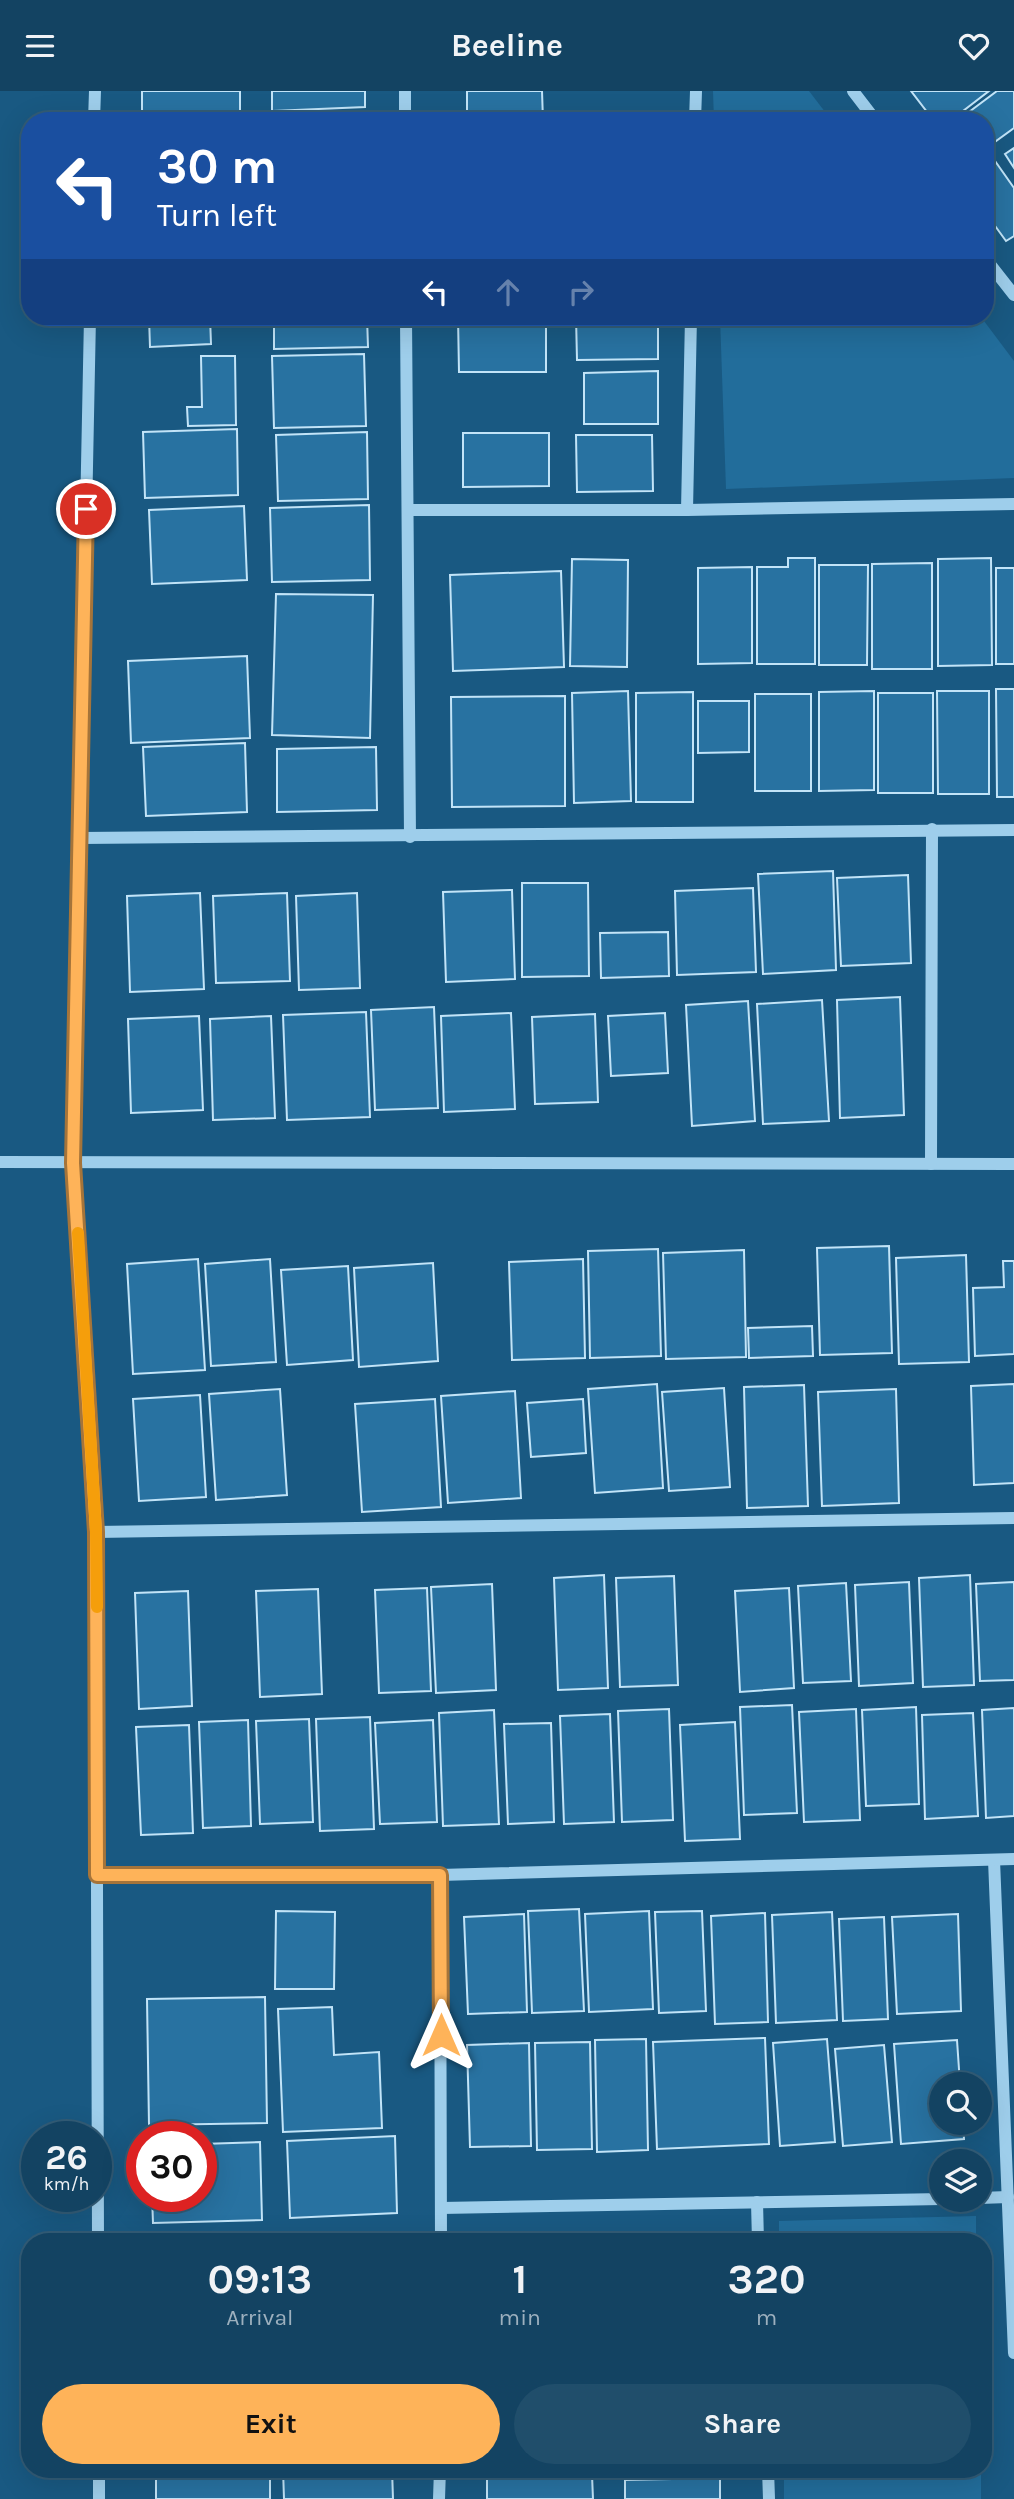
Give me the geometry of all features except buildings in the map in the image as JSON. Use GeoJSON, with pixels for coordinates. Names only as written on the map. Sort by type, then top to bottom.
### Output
{"type":"FeatureCollection","features":[{"type":"Feature","properties":{"kind":"street"},"geometry":{"type":"LineString","coordinates":[[94,91],[94,112]]}},
{"type":"Feature","properties":{"kind":"street"},"geometry":{"type":"LineString","coordinates":[[405,91],[405,112]]}},
{"type":"Feature","properties":{"kind":"street"},"geometry":{"type":"LineString","coordinates":[[695,112],[696,91]]}},
{"type":"Feature","properties":{"kind":"street"},"geometry":{"type":"LineString","coordinates":[[853,91],[869,112]]}},
{"type":"Feature","properties":{"kind":"street"},"geometry":{"type":"LineString","coordinates":[[994,269],[1014,295]]}},
{"type":"Feature","properties":{"kind":"street"},"geometry":{"type":"LineString","coordinates":[[90,326],[73,1163],[96,1532],[98,2233]]}},
{"type":"Feature","properties":{"kind":"street"},"geometry":{"type":"LineString","coordinates":[[407,326],[410,837]]}},
{"type":"Feature","properties":{"kind":"street"},"geometry":{"type":"LineString","coordinates":[[688,510],[691,326]]}},
{"type":"Feature","properties":{"kind":"street"},"geometry":{"type":"LineString","coordinates":[[408,510],[688,510],[1014,504]]}},
{"type":"Feature","properties":{"kind":"street"},"geometry":{"type":"LineString","coordinates":[[931,1164],[932,829]]}},
{"type":"Feature","properties":{"kind":"street"},"geometry":{"type":"LineString","coordinates":[[80,838],[1014,830]]}},
{"type":"Feature","properties":{"kind":"street"},"geometry":{"type":"LineString","coordinates":[[0,1162],[1014,1164]]}},
{"type":"Feature","properties":{"kind":"street"},"geometry":{"type":"LineString","coordinates":[[96,1532],[1014,1518]]}},
{"type":"Feature","properties":{"kind":"street"},"geometry":{"type":"LineString","coordinates":[[97,1875],[440,1875],[1014,1859]]}},
{"type":"Feature","properties":{"kind":"street"},"geometry":{"type":"LineString","coordinates":[[994,1860],[1014,2353]]}},
{"type":"Feature","properties":{"kind":"street"},"geometry":{"type":"LineString","coordinates":[[440,1875],[441,2233]]}},
{"type":"Feature","properties":{"kind":"street"},"geometry":{"type":"LineString","coordinates":[[992,2198],[1008,2197]]}},
{"type":"Feature","properties":{"kind":"street"},"geometry":{"type":"LineString","coordinates":[[441,2208],[929,2199]]}},
{"type":"Feature","properties":{"kind":"street"},"geometry":{"type":"LineString","coordinates":[[757,2202],[758,2233]]}},
{"type":"Feature","properties":{"kind":"street"},"geometry":{"type":"LineString","coordinates":[[99,2478],[99,2499]]}},
{"type":"Feature","properties":{"kind":"street"},"geometry":{"type":"LineString","coordinates":[[439,2499],[440,2478]]}},
{"type":"Feature","properties":{"kind":"street"},"geometry":{"type":"LineString","coordinates":[[768,2478],[769,2499]]}},
{"type":"Feature","properties":{"kind":"shaded area"},"geometry":{"type":"Polygon","coordinates":[[[713,91],[809,91],[825,112],[714,112],[713,91]]]}},
{"type":"Feature","properties":{"kind":"shaded area"},"geometry":{"type":"Polygon","coordinates":[[[720,326],[988,326],[1014,361],[1014,478],[726,489],[720,326]]]}},
{"type":"Feature","properties":{"kind":"shaded area"},"geometry":{"type":"Polygon","coordinates":[[[976,2216],[976,2233],[779,2233],[779,2221],[976,2216]]]}},
{"type":"Feature","properties":{"kind":"shaded area"},"geometry":{"type":"Polygon","coordinates":[[[784,2478],[981,2478],[981,2499],[784,2499],[784,2478]]]}},
{"type":"Feature","properties":{"kind":"slow traffic"},"geometry":{"type":"LineString","coordinates":[[78,1233],[96,1532],[97,1607]]}},
{"type":"Feature","properties":{"kind":"route"},"geometry":{"type":"LineString","coordinates":[[86,509],[73,1163],[96,1532],[97,1875],[440,1875],[441,2035]]}}]}
